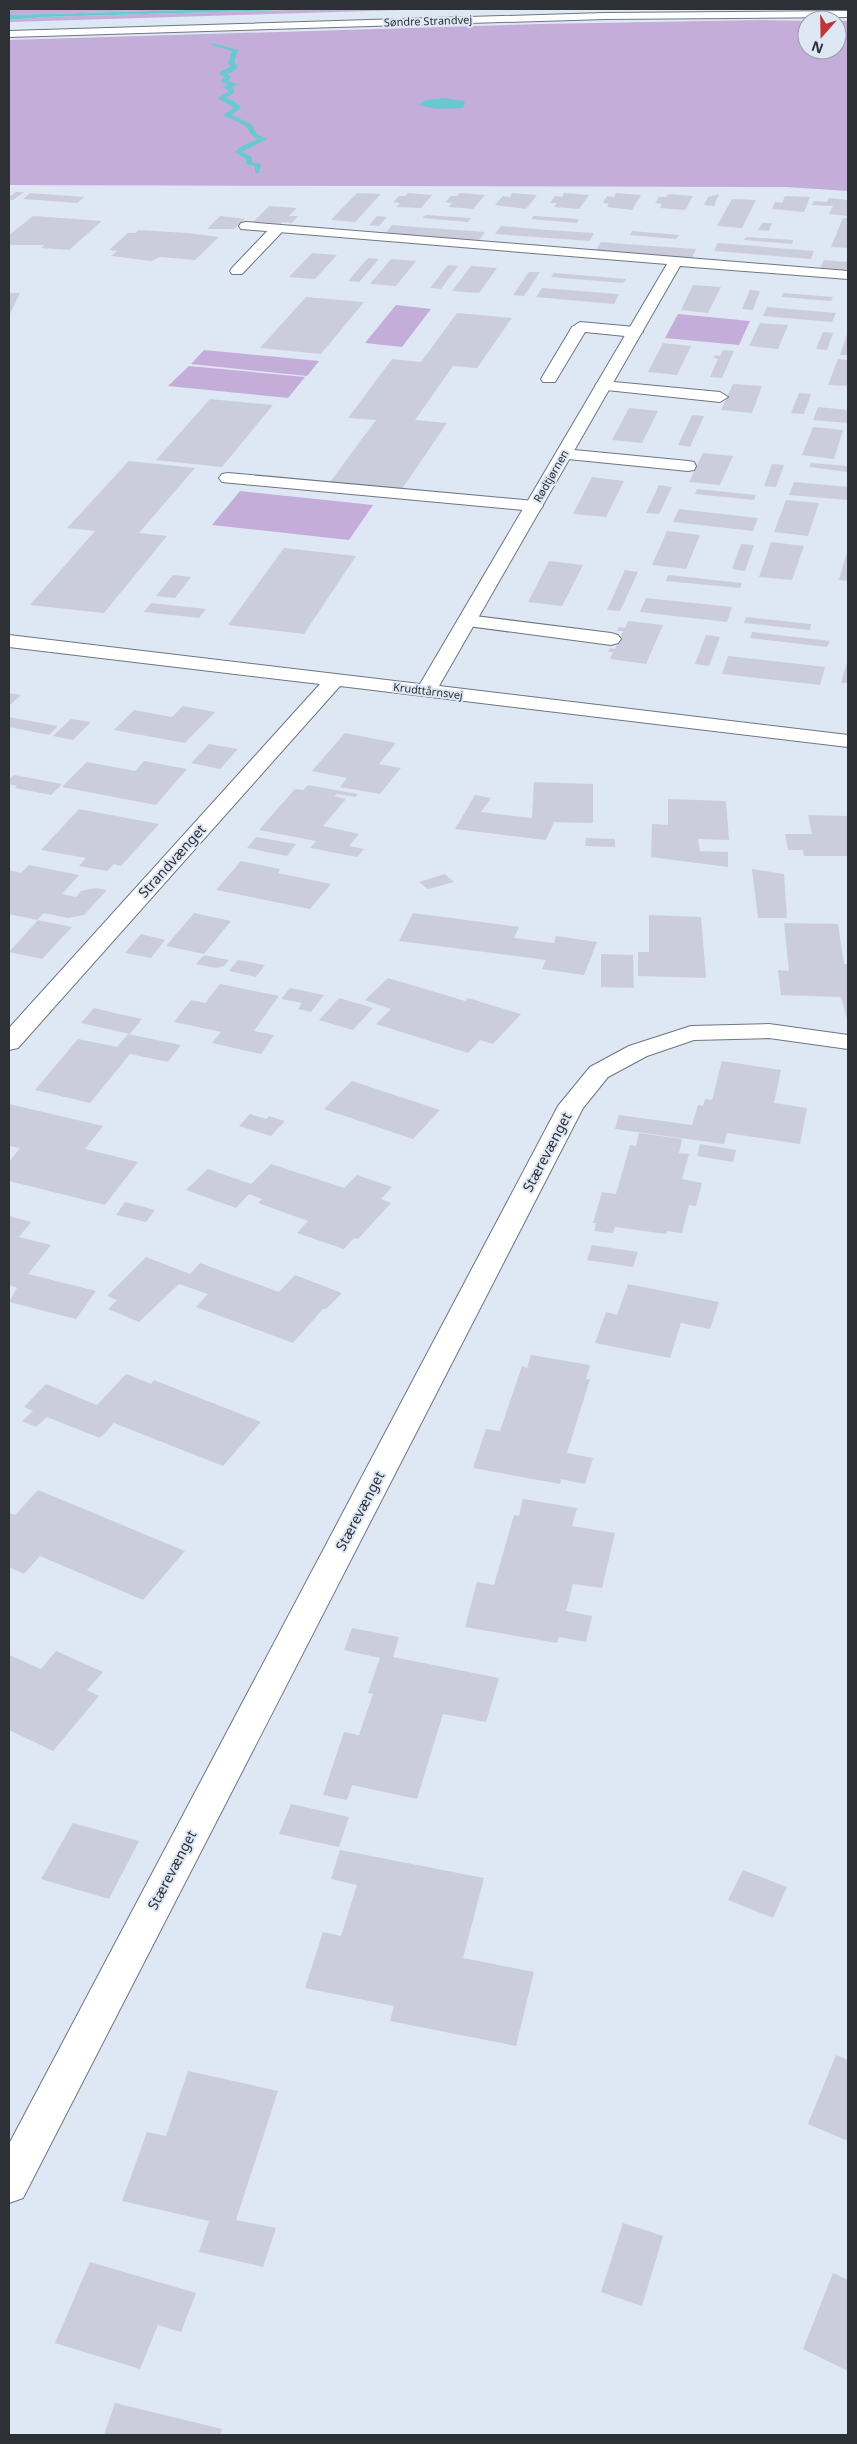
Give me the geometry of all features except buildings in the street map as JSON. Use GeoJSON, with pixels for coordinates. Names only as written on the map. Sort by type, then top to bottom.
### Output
{"type":"FeatureCollection","features":[{"type":"Feature","properties":{"kind":"street","name":"Søndre Strandvej"},"geometry":{"type":"LineString","coordinates":[[9,34],[605,16],[848,14]]}},
{"type":"Feature","properties":{"kind":"street"},"geometry":{"type":"LineString","coordinates":[[246,226],[848,275]]}},
{"type":"Feature","properties":{"kind":"street"},"geometry":{"type":"LineString","coordinates":[[236,271],[277,229]]}},
{"type":"Feature","properties":{"kind":"street","name":"Rødtjørnen"},"geometry":{"type":"LineString","coordinates":[[426,691],[676,261]]}},
{"type":"Feature","properties":{"kind":"street"},"geometry":{"type":"LineString","coordinates":[[549,379],[580,326],[635,332]]}},
{"type":"Feature","properties":{"kind":"street"},"geometry":{"type":"LineString","coordinates":[[604,386],[720,397]]}},
{"type":"Feature","properties":{"kind":"street"},"geometry":{"type":"LineString","coordinates":[[564,454],[688,466]]}},
{"type":"Feature","properties":{"kind":"street"},"geometry":{"type":"LineString","coordinates":[[228,478],[534,506]]}},
{"type":"Feature","properties":{"kind":"street"},"geometry":{"type":"LineString","coordinates":[[467,621],[611,639]]}},
{"type":"Feature","properties":{"kind":"street","name":"Krudttårnsvej"},"geometry":{"type":"LineString","coordinates":[[9,641],[848,741]]}},
{"type":"Feature","properties":{"kind":"street","name":"Strandvænget"},"geometry":{"type":"LineString","coordinates":[[9,1043],[335,680]]}},
{"type":"Feature","properties":{"kind":"street","name":"Stærevænget"},"geometry":{"type":"LineString","coordinates":[[9,2184],[571,1106],[599,1072],[638,1051],[692,1033],[769,1031],[848,1042]]}},
{"type":"Feature","properties":{"kind":"shaded area"},"geometry":{"type":"Polygon","coordinates":[[[9,9],[222,9],[9,15],[9,9]]]}},
{"type":"Feature","properties":{"kind":"shaded area"},"geometry":{"type":"Polygon","coordinates":[[[319,9],[433,9],[9,22],[9,20],[45,17],[319,9]]]}},
{"type":"Feature","properties":{"kind":"shaded area"},"geometry":{"type":"Polygon","coordinates":[[[797,21],[797,60],[847,60],[848,21],[848,191],[786,187],[9,185],[9,40],[541,24],[797,21]]]}},
{"type":"Feature","properties":{"kind":"shaded area"},"geometry":{"type":"Polygon","coordinates":[[[396,305],[431,309],[402,347],[365,343],[396,305]]]}},
{"type":"Feature","properties":{"kind":"shaded area"},"geometry":{"type":"Polygon","coordinates":[[[678,314],[750,321],[739,345],[665,338],[678,314]]]}},
{"type":"Feature","properties":{"kind":"shaded area"},"geometry":{"type":"Polygon","coordinates":[[[204,350],[319,361],[307,376],[191,364],[204,350]]]}},
{"type":"Feature","properties":{"kind":"shaded area"},"geometry":{"type":"Polygon","coordinates":[[[189,366],[305,377],[288,398],[168,386],[189,366]]]}},
{"type":"Feature","properties":{"kind":"shaded area"},"geometry":{"type":"Polygon","coordinates":[[[240,491],[373,505],[349,540],[212,525],[240,491]]]}},
{"type":"Feature","properties":{"kind":"water"},"geometry":{"type":"Polygon","coordinates":[[[222,9],[319,9],[45,17],[9,20],[9,15],[222,9]]]}},
{"type":"Feature","properties":{"kind":"water"},"geometry":{"type":"Polygon","coordinates":[[[444,98],[465,101],[463,108],[438,109],[418,105],[426,100],[444,98]]]}},
{"type":"Feature","properties":{"kind":"waterway"},"geometry":{"type":"LineString","coordinates":[[214,44],[235,50],[231,63],[235,66],[231,71],[222,73],[228,77],[224,82],[235,84],[227,87],[233,91],[221,98],[232,102],[238,108],[226,115],[249,125],[254,135],[264,139],[242,148],[238,152],[250,158],[248,163],[259,165],[257,172]]}}]}
